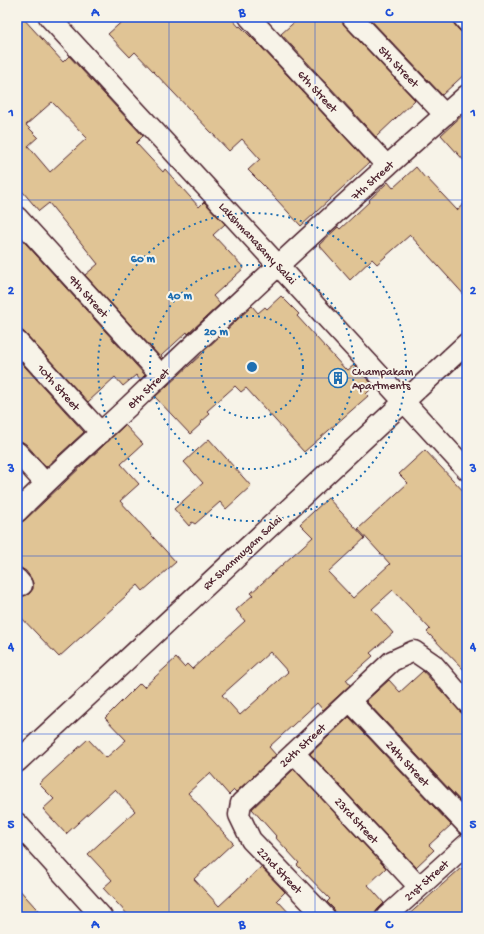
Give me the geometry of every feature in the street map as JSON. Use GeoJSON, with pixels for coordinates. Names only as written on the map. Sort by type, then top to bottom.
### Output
{"type":"FeatureCollection","features":[{"type":"Feature","properties":{"kind":"street","name":"Lakshmanasamy Salai"},"geometry":{"type":"LineString","coordinates":[[49,17],[467,470]]}},
{"type":"Feature","properties":{"kind":"street","name":"6th Street"},"geometry":{"type":"LineString","coordinates":[[249,17],[387,166]]}},
{"type":"Feature","properties":{"kind":"street","name":"5th Street"},"geometry":{"type":"LineString","coordinates":[[352,17],[445,114]]}},
{"type":"Feature","properties":{"kind":"street"},"geometry":{"type":"LineString","coordinates":[[463,17],[467,22]]}},
{"type":"Feature","properties":{"kind":"street","name":"7th Street"},"geometry":{"type":"LineString","coordinates":[[278,265],[467,95]]}},
{"type":"Feature","properties":{"kind":"street","name":"9th Street"},"geometry":{"type":"LineString","coordinates":[[17,217],[161,375]]}},
{"type":"Feature","properties":{"kind":"street","name":"8th Street"},"geometry":{"type":"LineString","coordinates":[[17,512],[278,265]]}},
{"type":"Feature","properties":{"kind":"street","name":"10th Street"},"geometry":{"type":"LineString","coordinates":[[17,341],[101,432]]}},
{"type":"Feature","properties":{"kind":"street","name":"RK Shanmugam Salai"},"geometry":{"type":"LineString","coordinates":[[17,762],[467,343]]}},
{"type":"Feature","properties":{"kind":"street"},"geometry":{"type":"LineString","coordinates":[[17,452],[45,484]]}},
{"type":"Feature","properties":{"kind":"street","name":"26th Street"},"geometry":{"type":"LineString","coordinates":[[251,840],[239,815],[241,803],[392,661],[414,651],[433,664],[467,703]]}},
{"type":"Feature","properties":{"kind":"street","name":"24th Street"},"geometry":{"type":"LineString","coordinates":[[350,701],[467,826]]}},
{"type":"Feature","properties":{"kind":"street","name":"23rd Street"},"geometry":{"type":"LineString","coordinates":[[294,753],[419,887]]}},
{"type":"Feature","properties":{"kind":"street"},"geometry":{"type":"LineString","coordinates":[[17,822],[102,917]]}},
{"type":"Feature","properties":{"kind":"street","name":"22nd Street"},"geometry":{"type":"LineString","coordinates":[[251,840],[325,917]]}},
{"type":"Feature","properties":{"kind":"street","name":"21st Street"},"geometry":{"type":"LineString","coordinates":[[386,917],[467,844]]}},
{"type":"Feature","properties":{"kind":"building"},"geometry":{"type":"Polygon","coordinates":[[[17,17],[22,17],[63,62],[69,56],[143,136],[136,143],[163,172],[165,169],[199,207],[204,202],[225,224],[213,235],[244,268],[213,296],[220,304],[188,334],[187,332],[161,356],[163,358],[162,359],[85,275],[98,264],[49,203],[39,211],[17,185],[17,17]],[[52,102],[26,125],[38,137],[28,146],[50,172],[87,138],[52,102]]]}},
{"type":"Feature","properties":{"kind":"building"},"geometry":{"type":"Polygon","coordinates":[[[127,17],[230,17],[262,48],[369,163],[301,226],[248,170],[260,159],[242,139],[229,151],[135,52],[130,57],[108,34],[127,17]]]}},
{"type":"Feature","properties":{"kind":"building"},"geometry":{"type":"Polygon","coordinates":[[[300,17],[341,17],[344,25],[415,100],[376,137],[281,34],[300,17]]]}},
{"type":"Feature","properties":{"kind":"building"},"geometry":{"type":"Polygon","coordinates":[[[368,17],[452,17],[454,24],[458,29],[462,33],[467,33],[467,72],[442,95],[368,17]]]}},
{"type":"Feature","properties":{"kind":"building"},"geometry":{"type":"Polygon","coordinates":[[[467,111],[467,164],[441,135],[467,111]]]}},
{"type":"Feature","properties":{"kind":"building"},"geometry":{"type":"Polygon","coordinates":[[[416,167],[457,210],[467,201],[467,298],[410,235],[377,264],[372,259],[350,280],[319,245],[338,227],[340,229],[388,182],[393,188],[416,167]]]}},
{"type":"Feature","properties":{"kind":"building"},"geometry":{"type":"Polygon","coordinates":[[[17,234],[145,375],[140,380],[136,375],[123,386],[115,377],[88,402],[25,333],[21,330],[17,330],[17,234]]]}},
{"type":"Feature","properties":{"kind":"building"},"geometry":{"type":"Polygon","coordinates":[[[281,296],[299,314],[297,316],[345,369],[346,368],[348,370],[354,365],[374,386],[366,394],[368,396],[304,452],[246,388],[241,392],[235,386],[207,411],[210,414],[190,434],[155,397],[252,306],[258,313],[265,307],[267,309],[281,296]]]}},
{"type":"Feature","properties":{"kind":"building"},"geometry":{"type":"Polygon","coordinates":[[[17,358],[84,432],[46,467],[26,444],[21,441],[17,441],[17,358]]]}},
{"type":"Feature","properties":{"kind":"building"},"geometry":{"type":"Polygon","coordinates":[[[125,425],[143,444],[121,464],[139,484],[120,501],[176,562],[143,591],[138,585],[59,657],[17,613],[17,595],[24,596],[29,594],[33,589],[33,583],[26,571],[21,568],[17,568],[17,524],[25,520],[125,425]]]}},
{"type":"Feature","properties":{"kind":"building"},"geometry":{"type":"Polygon","coordinates":[[[209,439],[251,486],[226,509],[220,502],[195,524],[192,522],[189,526],[174,509],[203,483],[184,462],[209,439]]]}},
{"type":"Feature","properties":{"kind":"building"},"geometry":{"type":"Polygon","coordinates":[[[425,450],[467,495],[467,673],[427,632],[430,629],[393,590],[372,609],[393,633],[370,653],[373,656],[346,680],[350,685],[323,710],[317,703],[269,747],[276,755],[236,792],[234,790],[229,795],[210,773],[188,793],[233,843],[194,879],[219,906],[261,867],[285,892],[277,900],[293,917],[130,917],[103,888],[112,880],[88,854],[135,811],[115,789],[66,834],[43,809],[54,799],[39,784],[88,739],[106,758],[126,740],[105,718],[140,683],[144,687],[176,658],[184,667],[187,664],[192,669],[245,621],[236,610],[253,595],[251,593],[313,537],[300,524],[328,498],[365,538],[328,572],[353,598],[390,564],[358,529],[408,483],[399,474],[425,450]],[[270,652],[222,695],[240,715],[288,672],[270,652]]]}},
{"type":"Feature","properties":{"kind":"building"},"geometry":{"type":"Polygon","coordinates":[[[423,671],[467,719],[467,808],[366,701],[389,680],[400,692],[423,671]]]}},
{"type":"Feature","properties":{"kind":"building"},"geometry":{"type":"Polygon","coordinates":[[[349,717],[451,825],[429,845],[434,850],[416,867],[310,754],[349,717]]]}},
{"type":"Feature","properties":{"kind":"building"},"geometry":{"type":"Polygon","coordinates":[[[294,769],[386,868],[368,885],[384,903],[375,913],[375,917],[336,917],[334,909],[327,902],[330,899],[297,865],[299,863],[252,809],[294,769]]]}},
{"type":"Feature","properties":{"kind":"building"},"geometry":{"type":"Polygon","coordinates":[[[461,868],[467,875],[467,917],[406,917],[461,868]]]}},
{"type":"Feature","properties":{"kind":"building"},"geometry":{"type":"Polygon","coordinates":[[[17,887],[44,917],[17,917],[17,887]]]}},
{"type":"Feature","properties":{"kind":"place","name":"Champakam Apartments"},"geometry":{"type":"Point","coordinates":[338,378]}}]}
